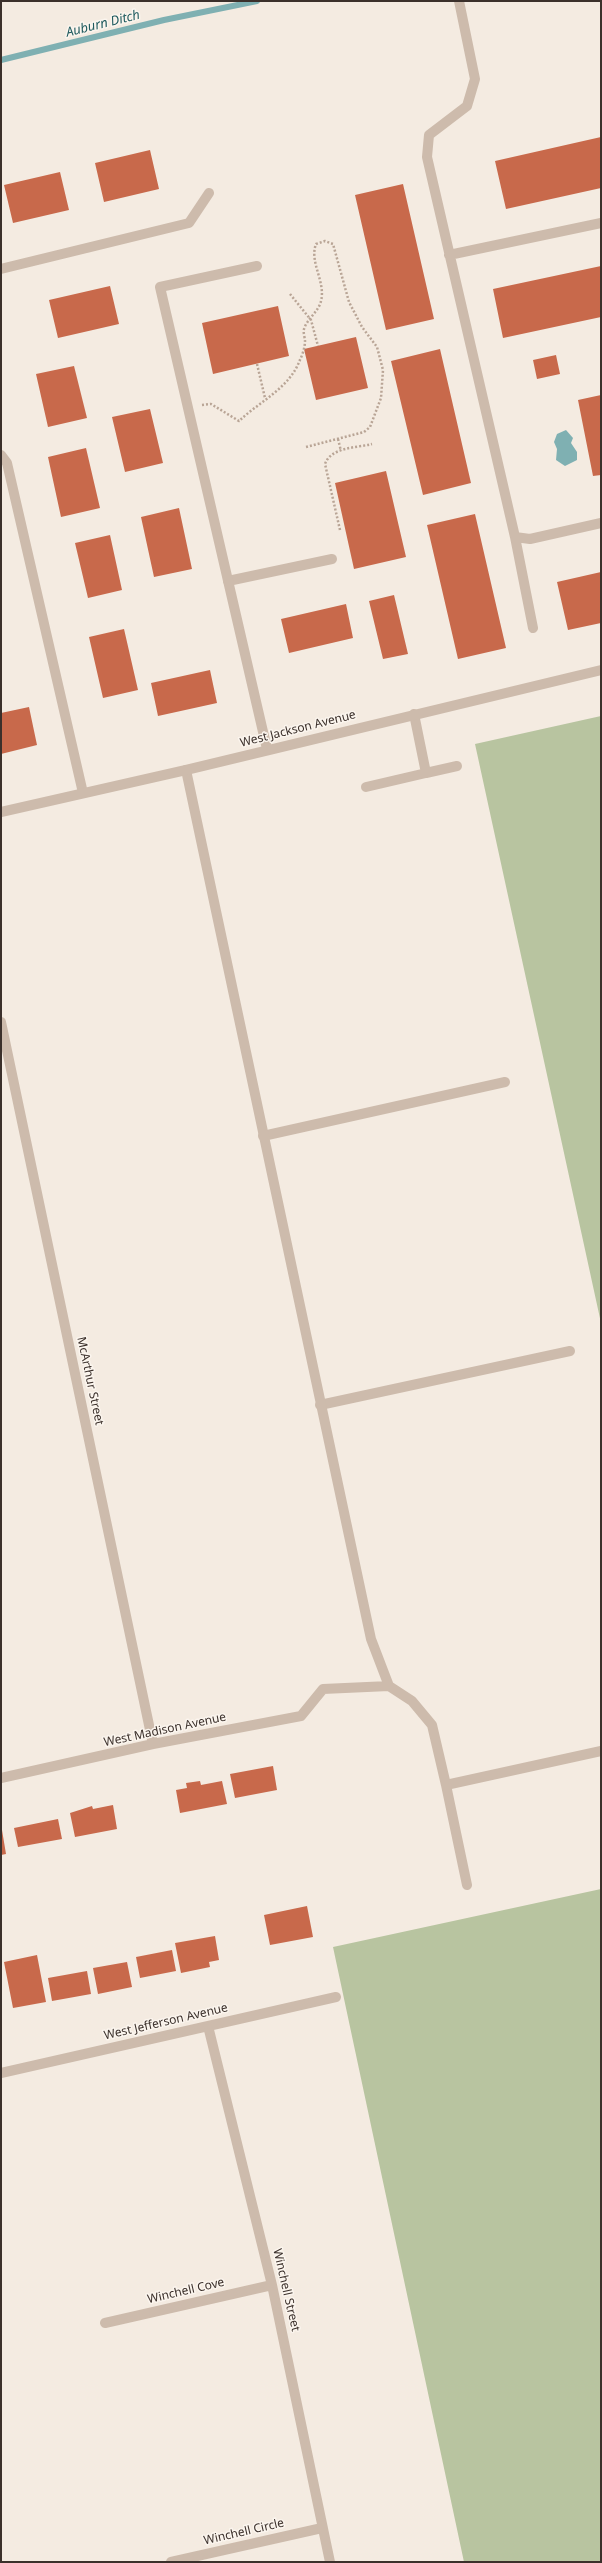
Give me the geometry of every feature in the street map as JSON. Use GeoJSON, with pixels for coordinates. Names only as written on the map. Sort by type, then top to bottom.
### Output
{"type":"FeatureCollection","features":[{"type":"Feature","properties":{"kind":"street"},"geometry":{"type":"LineString","coordinates":[[459,1],[475,79],[467,106],[430,135],[427,157],[515,537],[533,628]]}},
{"type":"Feature","properties":{"kind":"street"},"geometry":{"type":"LineString","coordinates":[[1,269],[189,223],[209,193]]}},
{"type":"Feature","properties":{"kind":"street"},"geometry":{"type":"LineString","coordinates":[[449,255],[601,223]]}},
{"type":"Feature","properties":{"kind":"street"},"geometry":{"type":"LineString","coordinates":[[257,266],[160,286],[266,749]]}},
{"type":"Feature","properties":{"kind":"street"},"geometry":{"type":"LineString","coordinates":[[1,455],[7,463],[83,793]]}},
{"type":"Feature","properties":{"kind":"street"},"geometry":{"type":"LineString","coordinates":[[515,537],[530,539],[601,523]]}},
{"type":"Feature","properties":{"kind":"street"},"geometry":{"type":"LineString","coordinates":[[228,581],[332,559]]}},
{"type":"Feature","properties":{"kind":"street","name":"West Jackson Avenue"},"geometry":{"type":"LineString","coordinates":[[1,812],[186,770],[266,749],[601,670]]}},
{"type":"Feature","properties":{"kind":"street"},"geometry":{"type":"LineString","coordinates":[[414,714],[426,773]]}},
{"type":"Feature","properties":{"kind":"street"},"geometry":{"type":"LineString","coordinates":[[366,787],[457,766]]}},
{"type":"Feature","properties":{"kind":"street"},"geometry":{"type":"LineString","coordinates":[[186,770],[371,1639],[389,1686],[412,1701],[432,1725],[467,1885]]}},
{"type":"Feature","properties":{"kind":"street","name":"McArthur Street"},"geometry":{"type":"LineString","coordinates":[[1,1022],[153,1744]]}},
{"type":"Feature","properties":{"kind":"street"},"geometry":{"type":"LineString","coordinates":[[263,1136],[505,1082]]}},
{"type":"Feature","properties":{"kind":"street"},"geometry":{"type":"LineString","coordinates":[[320,1405],[570,1351]]}},
{"type":"Feature","properties":{"kind":"street","name":"West Madison Avenue"},"geometry":{"type":"LineString","coordinates":[[1,1778],[153,1744],[301,1716],[322,1689],[389,1686]]}},
{"type":"Feature","properties":{"kind":"street"},"geometry":{"type":"LineString","coordinates":[[446,1785],[601,1751]]}},
{"type":"Feature","properties":{"kind":"street","name":"West Jefferson Avenue"},"geometry":{"type":"LineString","coordinates":[[1,2073],[336,1997]]}},
{"type":"Feature","properties":{"kind":"street","name":"Winchell Street"},"geometry":{"type":"LineString","coordinates":[[208,2026],[272,2284],[330,2562]]}},
{"type":"Feature","properties":{"kind":"street","name":"Winchell Cove"},"geometry":{"type":"LineString","coordinates":[[105,2323],[272,2284]]}},
{"type":"Feature","properties":{"kind":"street","name":"Winchell Circle"},"geometry":{"type":"LineString","coordinates":[[171,2562],[322,2528]]}},
{"type":"Feature","properties":{"kind":"path"},"geometry":{"type":"LineString","coordinates":[[188,406],[211,404],[239,421],[265,398],[282,387],[299,363],[305,343],[304,329],[311,320],[321,300],[321,288],[314,250],[316,244],[325,241],[333,244],[349,302],[362,327],[377,347],[383,370],[380,398],[370,427],[364,432],[306,446]]}},
{"type":"Feature","properties":{"kind":"path"},"geometry":{"type":"LineString","coordinates":[[290,294],[311,320],[318,346]]}},
{"type":"Feature","properties":{"kind":"path"},"geometry":{"type":"LineString","coordinates":[[257,364],[265,398]]}},
{"type":"Feature","properties":{"kind":"path"},"geometry":{"type":"LineString","coordinates":[[338,439],[341,451]]}},
{"type":"Feature","properties":{"kind":"path"},"geometry":{"type":"LineString","coordinates":[[340,530],[325,464],[327,457],[341,451],[372,444]]}},
{"type":"Feature","properties":{"kind":"green space"},"geometry":{"type":"Polygon","coordinates":[[[601,716],[601,1323],[475,744],[601,716]]]}},
{"type":"Feature","properties":{"kind":"green space"},"geometry":{"type":"Polygon","coordinates":[[[601,1889],[601,2562],[464,2562],[333,1947],[601,1889]]]}},
{"type":"Feature","properties":{"kind":"water"},"geometry":{"type":"Polygon","coordinates":[[[566,430],[573,438],[571,443],[577,452],[577,460],[565,466],[556,460],[557,449],[554,442],[557,434],[566,430]]]}},
{"type":"Feature","properties":{"kind":"building"},"geometry":{"type":"Polygon","coordinates":[[[601,137],[601,188],[506,209],[495,161],[601,137]]]}},
{"type":"Feature","properties":{"kind":"building"},"geometry":{"type":"Polygon","coordinates":[[[150,150],[159,189],[104,202],[95,163],[150,150]]]}},
{"type":"Feature","properties":{"kind":"building"},"geometry":{"type":"Polygon","coordinates":[[[60,172],[69,210],[13,223],[4,185],[60,172]]]}},
{"type":"Feature","properties":{"kind":"building"},"geometry":{"type":"Polygon","coordinates":[[[403,184],[434,319],[386,330],[355,195],[403,184]]]}},
{"type":"Feature","properties":{"kind":"building"},"geometry":{"type":"Polygon","coordinates":[[[601,266],[601,317],[503,338],[493,289],[601,266]]]}},
{"type":"Feature","properties":{"kind":"building"},"geometry":{"type":"Polygon","coordinates":[[[110,286],[119,324],[58,338],[49,300],[110,286]]]}},
{"type":"Feature","properties":{"kind":"building"},"geometry":{"type":"Polygon","coordinates":[[[278,306],[289,356],[213,374],[202,323],[278,306]]]}},
{"type":"Feature","properties":{"kind":"building"},"geometry":{"type":"Polygon","coordinates":[[[356,337],[368,388],[316,400],[304,349],[356,337]]]}},
{"type":"Feature","properties":{"kind":"building"},"geometry":{"type":"Polygon","coordinates":[[[440,349],[471,483],[423,495],[391,361],[440,349]]]}},
{"type":"Feature","properties":{"kind":"building"},"geometry":{"type":"Polygon","coordinates":[[[556,355],[560,374],[537,379],[533,360],[556,355]]]}},
{"type":"Feature","properties":{"kind":"building"},"geometry":{"type":"Polygon","coordinates":[[[74,366],[87,418],[48,427],[36,374],[74,366]]]}},
{"type":"Feature","properties":{"kind":"building"},"geometry":{"type":"Polygon","coordinates":[[[601,395],[601,475],[593,476],[578,400],[601,395]]]}},
{"type":"Feature","properties":{"kind":"building"},"geometry":{"type":"Polygon","coordinates":[[[150,409],[163,463],[125,472],[112,417],[150,409]]]}},
{"type":"Feature","properties":{"kind":"building"},"geometry":{"type":"Polygon","coordinates":[[[86,448],[100,508],[61,517],[48,457],[86,448]]]}},
{"type":"Feature","properties":{"kind":"building"},"geometry":{"type":"Polygon","coordinates":[[[386,471],[406,557],[354,569],[335,483],[386,471]]]}},
{"type":"Feature","properties":{"kind":"building"},"geometry":{"type":"Polygon","coordinates":[[[179,508],[192,569],[154,577],[141,517],[179,508]]]}},
{"type":"Feature","properties":{"kind":"building"},"geometry":{"type":"Polygon","coordinates":[[[475,514],[506,648],[458,659],[427,525],[475,514]]]}},
{"type":"Feature","properties":{"kind":"building"},"geometry":{"type":"Polygon","coordinates":[[[110,535],[122,590],[88,598],[75,543],[110,535]]]}},
{"type":"Feature","properties":{"kind":"building"},"geometry":{"type":"Polygon","coordinates":[[[601,572],[601,623],[568,630],[557,582],[601,572]]]}},
{"type":"Feature","properties":{"kind":"building"},"geometry":{"type":"Polygon","coordinates":[[[394,595],[408,654],[383,659],[369,601],[394,595]]]}},
{"type":"Feature","properties":{"kind":"building"},"geometry":{"type":"Polygon","coordinates":[[[346,604],[353,638],[289,653],[281,619],[346,604]]]}},
{"type":"Feature","properties":{"kind":"building"},"geometry":{"type":"Polygon","coordinates":[[[124,629],[138,690],[103,698],[89,637],[124,629]]]}},
{"type":"Feature","properties":{"kind":"building"},"geometry":{"type":"Polygon","coordinates":[[[210,670],[217,703],[158,716],[151,683],[210,670]]]}},
{"type":"Feature","properties":{"kind":"building"},"geometry":{"type":"Polygon","coordinates":[[[29,707],[37,745],[1,754],[1,713],[29,707]]]}},
{"type":"Feature","properties":{"kind":"building"},"geometry":{"type":"Polygon","coordinates":[[[273,1766],[277,1790],[235,1798],[230,1774],[273,1766]]]}},
{"type":"Feature","properties":{"kind":"building"},"geometry":{"type":"Polygon","coordinates":[[[200,1781],[201,1785],[222,1781],[227,1804],[180,1813],[176,1790],[187,1788],[186,1783],[200,1781]]]}},
{"type":"Feature","properties":{"kind":"building"},"geometry":{"type":"Polygon","coordinates":[[[113,1805],[117,1829],[75,1837],[70,1813],[92,1806],[93,1809],[113,1805]]]}},
{"type":"Feature","properties":{"kind":"building"},"geometry":{"type":"Polygon","coordinates":[[[58,1819],[62,1839],[18,1847],[14,1828],[58,1819]]]}},
{"type":"Feature","properties":{"kind":"building"},"geometry":{"type":"Polygon","coordinates":[[[2,1830],[6,1854],[1,1855],[1,1831],[2,1830]]]}},
{"type":"Feature","properties":{"kind":"building"},"geometry":{"type":"Polygon","coordinates":[[[307,1906],[313,1937],[270,1945],[264,1915],[307,1906]]]}},
{"type":"Feature","properties":{"kind":"building"},"geometry":{"type":"Polygon","coordinates":[[[215,1936],[219,1960],[209,1962],[210,1967],[181,1973],[175,1943],[215,1936]]]}},
{"type":"Feature","properties":{"kind":"building"},"geometry":{"type":"Polygon","coordinates":[[[172,1950],[176,1971],[140,1978],[136,1957],[172,1950]]]}},
{"type":"Feature","properties":{"kind":"building"},"geometry":{"type":"Polygon","coordinates":[[[37,1955],[46,2002],[13,2008],[4,1962],[37,1955]]]}},
{"type":"Feature","properties":{"kind":"building"},"geometry":{"type":"Polygon","coordinates":[[[127,1962],[132,1987],[98,1994],[93,1968],[127,1962]]]}},
{"type":"Feature","properties":{"kind":"building"},"geometry":{"type":"Polygon","coordinates":[[[87,1971],[91,1994],[52,2001],[48,1978],[87,1971]]]}},
{"type":"Feature","properties":{"kind":"waterway","name":"Auburn Ditch"},"geometry":{"type":"LineString","coordinates":[[1,60],[164,20],[257,1]]}}]}
